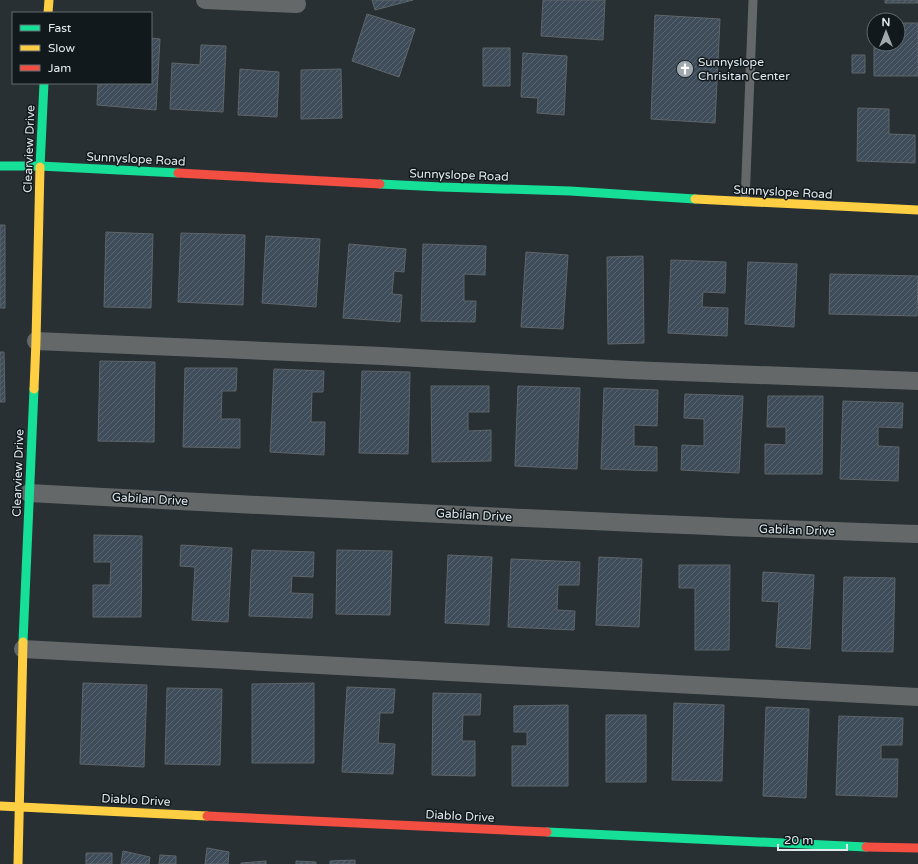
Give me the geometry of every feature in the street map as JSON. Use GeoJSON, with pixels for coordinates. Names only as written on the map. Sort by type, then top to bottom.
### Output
{"type":"FeatureCollection","features":[{"type":"Feature","properties":{"kind":"street"},"geometry":{"type":"LineString","coordinates":[[48,0],[48,12]]}},
{"type":"Feature","properties":{"kind":"street"},"geometry":{"type":"LineString","coordinates":[[205,0],[297,4]]}},
{"type":"Feature","properties":{"kind":"street","name":"Clearview Drive"},"geometry":{"type":"LineString","coordinates":[[18,864],[23,649],[36,341],[40,166],[44,84]]}},
{"type":"Feature","properties":{"kind":"street","name":"Sunnyslope Road"},"geometry":{"type":"LineString","coordinates":[[0,166],[40,166],[918,210]]}},
{"type":"Feature","properties":{"kind":"street"},"geometry":{"type":"LineString","coordinates":[[36,341],[630,370],[918,381]]}},
{"type":"Feature","properties":{"kind":"street","name":"Gabilan Drive"},"geometry":{"type":"LineString","coordinates":[[29,493],[793,530],[918,534]]}},
{"type":"Feature","properties":{"kind":"street"},"geometry":{"type":"LineString","coordinates":[[23,649],[918,697]]}},
{"type":"Feature","properties":{"kind":"street","name":"Diablo Drive"},"geometry":{"type":"LineString","coordinates":[[0,806],[834,846],[918,848]]}},
{"type":"Feature","properties":{"kind":"lane"},"geometry":{"type":"LineString","coordinates":[[745,202],[753,0]]}},
{"type":"Feature","properties":{"kind":"building"},"geometry":{"type":"Polygon","coordinates":[[[372,0],[413,0],[375,10],[372,0]]]}},
{"type":"Feature","properties":{"kind":"building"},"geometry":{"type":"Polygon","coordinates":[[[543,0],[605,0],[603,40],[541,36],[543,0]]]}},
{"type":"Feature","properties":{"kind":"building"},"geometry":{"type":"Polygon","coordinates":[[[885,0],[918,0],[918,3],[885,3],[885,0]]]}},
{"type":"Feature","properties":{"kind":"building"},"geometry":{"type":"Polygon","coordinates":[[[367,14],[415,29],[399,77],[352,61],[367,14]]]}},
{"type":"Feature","properties":{"kind":"building","name":"Sunnyslope Chrisitan Center"},"geometry":{"type":"Polygon","coordinates":[[[655,15],[720,19],[715,123],[651,119],[655,15]]]}},
{"type":"Feature","properties":{"kind":"building"},"geometry":{"type":"Polygon","coordinates":[[[906,23],[918,23],[918,76],[874,76],[874,52],[906,52],[906,23]]]}},
{"type":"Feature","properties":{"kind":"building"},"geometry":{"type":"Polygon","coordinates":[[[152,38],[160,39],[156,110],[97,105],[98,84],[152,84],[152,38]]]}},
{"type":"Feature","properties":{"kind":"building"},"geometry":{"type":"Polygon","coordinates":[[[201,45],[226,46],[223,112],[170,109],[172,63],[200,65],[201,45]]]}},
{"type":"Feature","properties":{"kind":"building"},"geometry":{"type":"Polygon","coordinates":[[[483,48],[510,48],[510,86],[483,86],[483,48]]]}},
{"type":"Feature","properties":{"kind":"building"},"geometry":{"type":"Polygon","coordinates":[[[523,53],[567,56],[564,115],[537,113],[538,98],[521,97],[523,53]]]}},
{"type":"Feature","properties":{"kind":"building"},"geometry":{"type":"Polygon","coordinates":[[[852,55],[865,55],[865,73],[852,73],[852,55]]]}},
{"type":"Feature","properties":{"kind":"building"},"geometry":{"type":"Polygon","coordinates":[[[240,69],[279,72],[277,117],[238,115],[240,69]]]}},
{"type":"Feature","properties":{"kind":"building"},"geometry":{"type":"Polygon","coordinates":[[[341,69],[342,118],[301,119],[301,70],[341,69]]]}},
{"type":"Feature","properties":{"kind":"building"},"geometry":{"type":"Polygon","coordinates":[[[858,108],[889,109],[889,134],[915,135],[915,163],[857,161],[858,108]]]}},
{"type":"Feature","properties":{"kind":"building"},"geometry":{"type":"Polygon","coordinates":[[[0,225],[5,225],[5,308],[0,308],[0,225]]]}},
{"type":"Feature","properties":{"kind":"building"},"geometry":{"type":"Polygon","coordinates":[[[106,232],[153,234],[151,308],[104,307],[106,232]]]}},
{"type":"Feature","properties":{"kind":"building"},"geometry":{"type":"Polygon","coordinates":[[[181,233],[245,235],[243,305],[178,302],[181,233]]]}},
{"type":"Feature","properties":{"kind":"building"},"geometry":{"type":"Polygon","coordinates":[[[266,236],[320,239],[316,307],[262,303],[266,236]]]}},
{"type":"Feature","properties":{"kind":"building"},"geometry":{"type":"Polygon","coordinates":[[[349,244],[406,249],[404,272],[394,271],[392,294],[402,295],[400,322],[343,318],[349,244]]]}},
{"type":"Feature","properties":{"kind":"building"},"geometry":{"type":"Polygon","coordinates":[[[423,244],[486,246],[485,275],[464,274],[464,301],[476,301],[475,322],[421,321],[423,244]]]}},
{"type":"Feature","properties":{"kind":"building"},"geometry":{"type":"Polygon","coordinates":[[[526,252],[568,255],[563,329],[521,327],[526,252]]]}},
{"type":"Feature","properties":{"kind":"building"},"geometry":{"type":"Polygon","coordinates":[[[643,256],[644,343],[608,344],[607,257],[643,256]]]}},
{"type":"Feature","properties":{"kind":"building"},"geometry":{"type":"Polygon","coordinates":[[[671,260],[726,262],[725,293],[703,292],[702,307],[728,308],[727,336],[668,333],[671,260]]]}},
{"type":"Feature","properties":{"kind":"building"},"geometry":{"type":"Polygon","coordinates":[[[748,262],[797,264],[794,327],[745,324],[748,262]]]}},
{"type":"Feature","properties":{"kind":"building"},"geometry":{"type":"Polygon","coordinates":[[[830,274],[918,276],[917,316],[829,314],[830,274]]]}},
{"type":"Feature","properties":{"kind":"building"},"geometry":{"type":"Polygon","coordinates":[[[0,352],[4,352],[5,402],[0,402],[0,352]]]}},
{"type":"Feature","properties":{"kind":"building"},"geometry":{"type":"Polygon","coordinates":[[[100,361],[155,362],[154,442],[98,441],[100,361]]]}},
{"type":"Feature","properties":{"kind":"building"},"geometry":{"type":"Polygon","coordinates":[[[185,368],[237,368],[236,391],[222,391],[221,419],[240,419],[240,448],[183,447],[185,368]]]}},
{"type":"Feature","properties":{"kind":"building"},"geometry":{"type":"Polygon","coordinates":[[[274,369],[324,371],[323,392],[312,392],[311,422],[325,422],[324,455],[270,452],[274,369]]]}},
{"type":"Feature","properties":{"kind":"building"},"geometry":{"type":"Polygon","coordinates":[[[362,371],[410,372],[408,454],[359,453],[362,371]]]}},
{"type":"Feature","properties":{"kind":"building"},"geometry":{"type":"Polygon","coordinates":[[[431,386],[489,386],[489,412],[468,412],[468,431],[491,430],[491,461],[432,462],[431,386]]]}},
{"type":"Feature","properties":{"kind":"building"},"geometry":{"type":"Polygon","coordinates":[[[518,386],[580,388],[577,469],[515,466],[518,386]]]}},
{"type":"Feature","properties":{"kind":"building"},"geometry":{"type":"Polygon","coordinates":[[[604,388],[658,390],[657,426],[634,425],[634,446],[657,447],[657,471],[601,469],[604,388]]]}},
{"type":"Feature","properties":{"kind":"building"},"geometry":{"type":"Polygon","coordinates":[[[685,394],[743,396],[739,473],[681,470],[682,445],[704,446],[704,419],[684,418],[685,394]]]}},
{"type":"Feature","properties":{"kind":"building"},"geometry":{"type":"Polygon","coordinates":[[[768,396],[823,396],[822,474],[765,474],[765,444],[786,445],[786,427],[767,427],[768,396]]]}},
{"type":"Feature","properties":{"kind":"building"},"geometry":{"type":"Polygon","coordinates":[[[843,401],[903,403],[902,428],[878,427],[878,446],[899,447],[898,481],[840,479],[843,401]]]}},
{"type":"Feature","properties":{"kind":"building"},"geometry":{"type":"Polygon","coordinates":[[[94,535],[142,536],[141,617],[93,617],[93,585],[110,585],[111,562],[94,562],[94,535]]]}},
{"type":"Feature","properties":{"kind":"building"},"geometry":{"type":"Polygon","coordinates":[[[181,545],[232,548],[228,622],[192,620],[195,567],[180,566],[181,545]]]}},
{"type":"Feature","properties":{"kind":"building"},"geometry":{"type":"Polygon","coordinates":[[[252,550],[314,552],[313,577],[292,576],[291,593],[313,594],[312,618],[249,616],[252,550]]]}},
{"type":"Feature","properties":{"kind":"building"},"geometry":{"type":"Polygon","coordinates":[[[337,550],[392,551],[390,615],[336,614],[337,550]]]}},
{"type":"Feature","properties":{"kind":"building"},"geometry":{"type":"Polygon","coordinates":[[[448,555],[492,557],[489,625],[445,623],[448,555]]]}},
{"type":"Feature","properties":{"kind":"building"},"geometry":{"type":"Polygon","coordinates":[[[599,557],[642,559],[639,627],[596,625],[599,557]]]}},
{"type":"Feature","properties":{"kind":"building"},"geometry":{"type":"Polygon","coordinates":[[[511,559],[580,562],[579,585],[558,585],[557,610],[575,611],[574,630],[508,627],[511,559]]]}},
{"type":"Feature","properties":{"kind":"building"},"geometry":{"type":"Polygon","coordinates":[[[679,565],[730,565],[729,650],[695,650],[695,588],[679,588],[679,565]]]}},
{"type":"Feature","properties":{"kind":"building"},"geometry":{"type":"Polygon","coordinates":[[[763,572],[814,575],[810,649],[776,647],[779,602],[762,601],[763,572]]]}},
{"type":"Feature","properties":{"kind":"building"},"geometry":{"type":"Polygon","coordinates":[[[844,577],[895,578],[893,652],[842,651],[844,577]]]}},
{"type":"Feature","properties":{"kind":"building"},"geometry":{"type":"Polygon","coordinates":[[[83,683],[147,685],[144,767],[80,764],[83,683]]]}},
{"type":"Feature","properties":{"kind":"building"},"geometry":{"type":"Polygon","coordinates":[[[314,683],[314,763],[252,763],[252,684],[314,683]]]}},
{"type":"Feature","properties":{"kind":"building"},"geometry":{"type":"Polygon","coordinates":[[[347,687],[395,689],[393,713],[380,713],[378,743],[395,744],[393,774],[342,772],[347,687]]]}},
{"type":"Feature","properties":{"kind":"building"},"geometry":{"type":"Polygon","coordinates":[[[167,688],[222,689],[220,765],[165,764],[167,688]]]}},
{"type":"Feature","properties":{"kind":"building"},"geometry":{"type":"Polygon","coordinates":[[[433,693],[481,694],[480,715],[463,715],[462,741],[475,741],[475,776],[432,775],[433,693]]]}},
{"type":"Feature","properties":{"kind":"building"},"geometry":{"type":"Polygon","coordinates":[[[674,703],[724,705],[722,781],[672,780],[674,703]]]}},
{"type":"Feature","properties":{"kind":"building"},"geometry":{"type":"Polygon","coordinates":[[[568,705],[568,786],[512,786],[512,746],[527,746],[527,732],[514,732],[514,706],[568,705]]]}},
{"type":"Feature","properties":{"kind":"building"},"geometry":{"type":"Polygon","coordinates":[[[766,707],[809,709],[806,798],[763,796],[766,707]]]}},
{"type":"Feature","properties":{"kind":"building"},"geometry":{"type":"Polygon","coordinates":[[[606,715],[646,715],[646,782],[606,782],[606,715]]]}},
{"type":"Feature","properties":{"kind":"building"},"geometry":{"type":"Polygon","coordinates":[[[839,716],[903,718],[902,745],[881,745],[881,759],[898,759],[897,797],[836,795],[839,716]]]}},
{"type":"Feature","properties":{"kind":"building"},"geometry":{"type":"Polygon","coordinates":[[[207,848],[229,852],[228,864],[205,864],[207,848]]]}},
{"type":"Feature","properties":{"kind":"building"},"geometry":{"type":"Polygon","coordinates":[[[123,851],[150,857],[149,864],[121,864],[123,851]]]}},
{"type":"Feature","properties":{"kind":"building"},"geometry":{"type":"Polygon","coordinates":[[[86,853],[112,853],[112,864],[86,864],[86,853]]]}},
{"type":"Feature","properties":{"kind":"building"},"geometry":{"type":"Polygon","coordinates":[[[160,855],[176,856],[176,864],[159,864],[160,855]]]}},
{"type":"Feature","properties":{"kind":"building"},"geometry":{"type":"Polygon","coordinates":[[[355,860],[355,864],[330,864],[330,861],[355,860]]]}},
{"type":"Feature","properties":{"kind":"building"},"geometry":{"type":"Polygon","coordinates":[[[266,861],[266,864],[241,864],[241,863],[266,861]]]}},
{"type":"Feature","properties":{"kind":"building"},"geometry":{"type":"Polygon","coordinates":[[[296,861],[316,862],[316,864],[296,864],[296,861]]]}},
{"type":"Feature","properties":{"kind":"traffic: fast"},"geometry":{"type":"LineString","coordinates":[[40,167],[44,84]]}},
{"type":"Feature","properties":{"kind":"traffic: fast"},"geometry":{"type":"LineString","coordinates":[[0,166],[40,166],[178,173]]}},
{"type":"Feature","properties":{"kind":"traffic: fast"},"geometry":{"type":"LineString","coordinates":[[380,184],[570,191],[695,199]]}},
{"type":"Feature","properties":{"kind":"traffic: fast"},"geometry":{"type":"LineString","coordinates":[[23,642],[34,389]]}},
{"type":"Feature","properties":{"kind":"traffic: fast"},"geometry":{"type":"LineString","coordinates":[[547,832],[866,847]]}},
{"type":"Feature","properties":{"kind":"traffic: slow"},"geometry":{"type":"LineString","coordinates":[[48,12],[49,0]]}},
{"type":"Feature","properties":{"kind":"traffic: slow"},"geometry":{"type":"LineString","coordinates":[[34,389],[40,167]]}},
{"type":"Feature","properties":{"kind":"traffic: slow"},"geometry":{"type":"LineString","coordinates":[[695,199],[918,210]]}},
{"type":"Feature","properties":{"kind":"traffic: slow"},"geometry":{"type":"LineString","coordinates":[[18,864],[23,642]]}},
{"type":"Feature","properties":{"kind":"traffic: slow"},"geometry":{"type":"LineString","coordinates":[[0,806],[207,816]]}},
{"type":"Feature","properties":{"kind":"traffic: jam"},"geometry":{"type":"LineString","coordinates":[[178,173],[380,184]]}},
{"type":"Feature","properties":{"kind":"traffic: jam"},"geometry":{"type":"LineString","coordinates":[[207,816],[547,832]]}},
{"type":"Feature","properties":{"kind":"traffic: jam"},"geometry":{"type":"LineString","coordinates":[[866,847],[918,848]]}},
{"type":"Feature","properties":{"kind":"place","name":"Sunnyslope Chrisitan Center"},"geometry":{"type":"Point","coordinates":[685,69]}}]}
